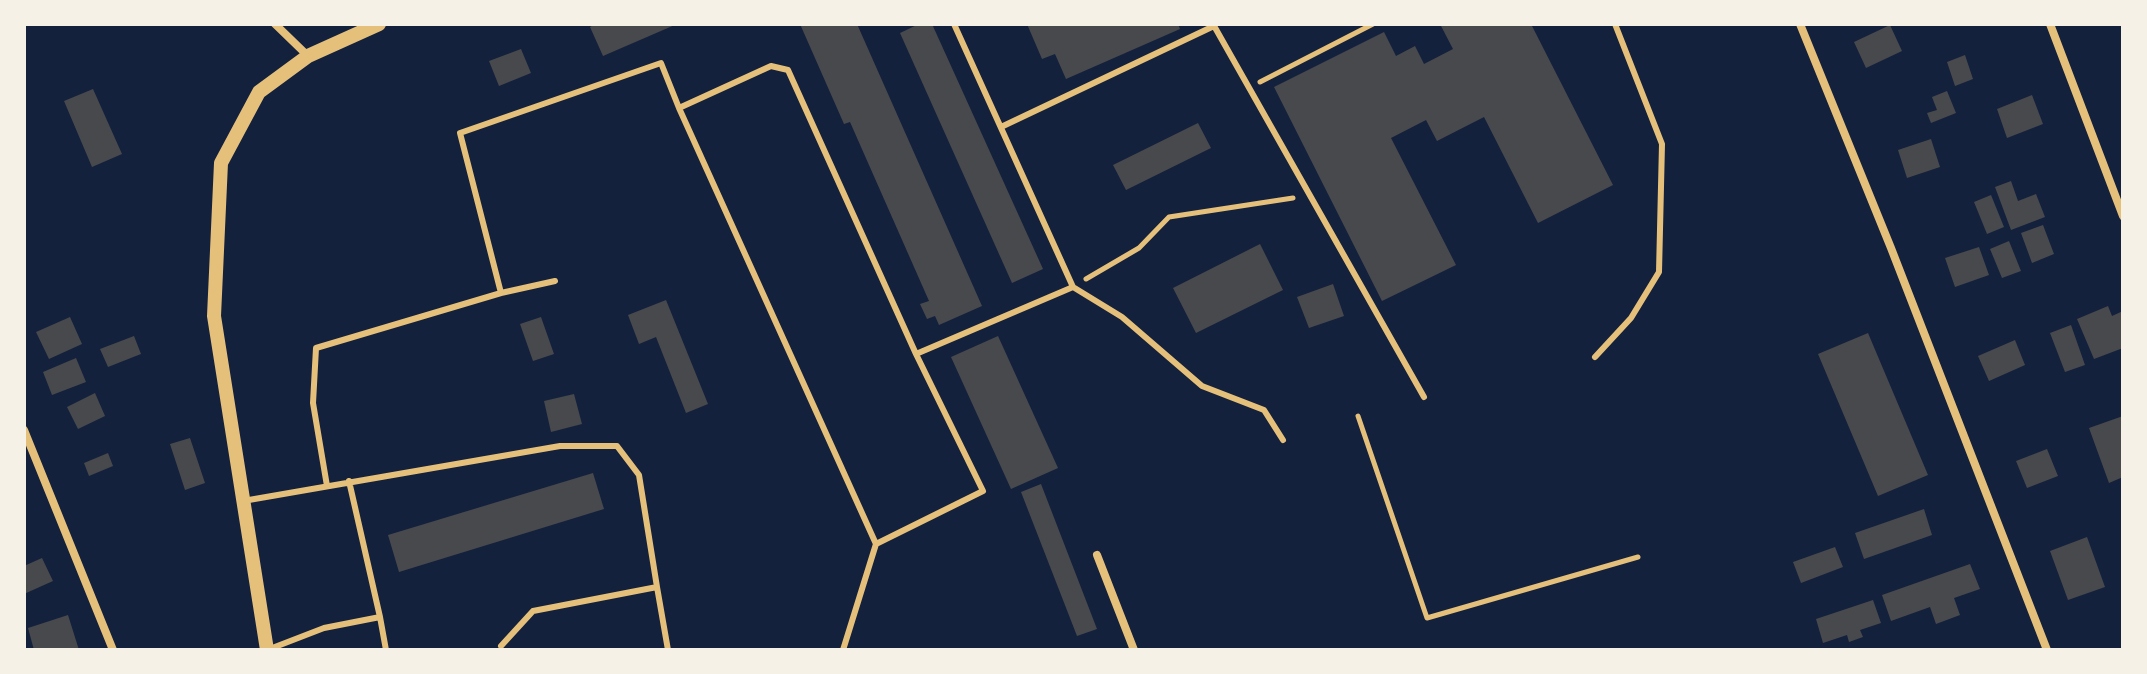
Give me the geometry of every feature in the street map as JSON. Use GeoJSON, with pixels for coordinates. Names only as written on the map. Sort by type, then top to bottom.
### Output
{"type":"FeatureCollection","features":[{"type":"Feature","properties":{"kind":"street"},"geometry":{"type":"LineString","coordinates":[[275,24],[308,56]]}},
{"type":"Feature","properties":{"kind":"street"},"geometry":{"type":"LineString","coordinates":[[267,650],[214,316],[221,163],[259,92],[308,56],[379,24]]}},
{"type":"Feature","properties":{"kind":"street"},"geometry":{"type":"LineString","coordinates":[[1800,24],[1891,248],[2047,650]]}},
{"type":"Feature","properties":{"kind":"street"},"geometry":{"type":"LineString","coordinates":[[2050,24],[2123,216]]}},
{"type":"Feature","properties":{"kind":"street"},"geometry":{"type":"LineString","coordinates":[[24,430],[113,650]]}},
{"type":"Feature","properties":{"kind":"street"},"geometry":{"type":"LineString","coordinates":[[1097,555],[1134,650]]}},
{"type":"Feature","properties":{"kind":"lane"},"geometry":{"type":"LineString","coordinates":[[954,24],[1073,287],[1122,317],[1202,386],[1264,410],[1283,440]]}},
{"type":"Feature","properties":{"kind":"lane"},"geometry":{"type":"LineString","coordinates":[[1595,357],[1631,318],[1659,272],[1662,144],[1615,24]]}},
{"type":"Feature","properties":{"kind":"lane"},"geometry":{"type":"LineString","coordinates":[[1001,127],[1214,25],[1424,397]]}},
{"type":"Feature","properties":{"kind":"lane"},"geometry":{"type":"LineString","coordinates":[[501,293],[460,133],[661,63],[876,544],[843,650]]}},
{"type":"Feature","properties":{"kind":"lane"},"geometry":{"type":"LineString","coordinates":[[679,108],[771,66],[788,70],[916,354],[983,491],[876,544]]}},
{"type":"Feature","properties":{"kind":"lane"},"geometry":{"type":"LineString","coordinates":[[327,486],[313,403],[316,348],[501,293],[555,281]]}},
{"type":"Feature","properties":{"kind":"lane"},"geometry":{"type":"LineString","coordinates":[[916,354],[1073,287]]}},
{"type":"Feature","properties":{"kind":"lane"},"geometry":{"type":"LineString","coordinates":[[243,501],[560,446],[617,446],[639,475],[668,650]]}},
{"type":"Feature","properties":{"kind":"lane"},"geometry":{"type":"LineString","coordinates":[[349,481],[386,650]]}},
{"type":"Feature","properties":{"kind":"lane"},"geometry":{"type":"LineString","coordinates":[[501,646],[533,611],[657,587]]}},
{"type":"Feature","properties":{"kind":"lane"},"geometry":{"type":"LineString","coordinates":[[267,650],[324,628],[380,617]]}},
{"type":"Feature","properties":{"kind":"path"},"geometry":{"type":"LineString","coordinates":[[1249,88],[1373,24]]}},
{"type":"Feature","properties":{"kind":"path"},"geometry":{"type":"LineString","coordinates":[[1073,287],[1139,248],[1169,217],[1310,195]]}},
{"type":"Feature","properties":{"kind":"path"},"geometry":{"type":"LineString","coordinates":[[1358,416],[1427,618],[1638,557]]}},
{"type":"Feature","properties":{"kind":"building"},"geometry":{"type":"Polygon","coordinates":[[[595,24],[677,24],[603,56],[590,27],[595,24]]]}},
{"type":"Feature","properties":{"kind":"building"},"geometry":{"type":"Polygon","coordinates":[[[800,24],[857,24],[982,306],[939,325],[935,316],[927,319],[920,304],[929,301],[850,122],[844,124],[800,24]]]}},
{"type":"Feature","properties":{"kind":"building"},"geometry":{"type":"Polygon","coordinates":[[[919,24],[932,24],[1043,269],[1012,283],[900,33],[919,24]]]}},
{"type":"Feature","properties":{"kind":"building"},"geometry":{"type":"Polygon","coordinates":[[[1027,24],[1178,24],[1180,29],[1066,79],[1055,54],[1042,59],[1027,24]]]}},
{"type":"Feature","properties":{"kind":"building"},"geometry":{"type":"Polygon","coordinates":[[[1440,24],[1531,24],[1613,185],[1538,223],[1484,117],[1437,141],[1426,120],[1391,138],[1456,265],[1382,301],[1274,87],[1384,32],[1396,56],[1415,46],[1424,64],[1453,49],[1440,24]]]}},
{"type":"Feature","properties":{"kind":"building"},"geometry":{"type":"Polygon","coordinates":[[[1890,25],[1902,51],[1866,68],[1854,42],[1890,25]]]}},
{"type":"Feature","properties":{"kind":"building"},"geometry":{"type":"Polygon","coordinates":[[[521,49],[531,73],[499,86],[489,61],[521,49]]]}},
{"type":"Feature","properties":{"kind":"building"},"geometry":{"type":"Polygon","coordinates":[[[1965,55],[1973,79],[1955,86],[1947,62],[1965,55]]]}},
{"type":"Feature","properties":{"kind":"building"},"geometry":{"type":"Polygon","coordinates":[[[93,89],[122,154],[92,167],[64,101],[93,89]]]}},
{"type":"Feature","properties":{"kind":"building"},"geometry":{"type":"Polygon","coordinates":[[[1947,91],[1956,113],[1931,123],[1927,113],[1937,110],[1932,97],[1947,91]]]}},
{"type":"Feature","properties":{"kind":"building"},"geometry":{"type":"Polygon","coordinates":[[[2032,95],[2043,124],[2007,138],[1997,109],[2032,95]]]}},
{"type":"Feature","properties":{"kind":"building"},"geometry":{"type":"Polygon","coordinates":[[[1198,123],[1211,148],[1126,190],[1113,165],[1198,123]]]}},
{"type":"Feature","properties":{"kind":"building"},"geometry":{"type":"Polygon","coordinates":[[[1931,139],[1940,167],[1907,178],[1898,150],[1931,139]]]}},
{"type":"Feature","properties":{"kind":"building"},"geometry":{"type":"Polygon","coordinates":[[[2011,181],[2018,201],[2036,194],[2045,217],[2011,230],[1995,187],[2011,181]]]}},
{"type":"Feature","properties":{"kind":"building"},"geometry":{"type":"Polygon","coordinates":[[[1991,195],[2004,227],[1987,234],[1974,202],[1991,195]]]}},
{"type":"Feature","properties":{"kind":"building"},"geometry":{"type":"Polygon","coordinates":[[[2043,225],[2054,254],[2032,263],[2021,233],[2043,225]]]}},
{"type":"Feature","properties":{"kind":"building"},"geometry":{"type":"Polygon","coordinates":[[[2009,241],[2021,271],[2002,278],[1990,249],[2009,241]]]}},
{"type":"Feature","properties":{"kind":"building"},"geometry":{"type":"Polygon","coordinates":[[[1260,244],[1283,290],[1196,333],[1173,288],[1260,244]]]}},
{"type":"Feature","properties":{"kind":"building"},"geometry":{"type":"Polygon","coordinates":[[[1979,247],[1989,275],[1955,287],[1945,258],[1979,247]]]}},
{"type":"Feature","properties":{"kind":"building"},"geometry":{"type":"Polygon","coordinates":[[[1333,284],[1344,316],[1309,328],[1297,297],[1333,284]]]}},
{"type":"Feature","properties":{"kind":"building"},"geometry":{"type":"Polygon","coordinates":[[[666,300],[708,404],[686,413],[656,337],[639,344],[628,315],[666,300]]]}},
{"type":"Feature","properties":{"kind":"building"},"geometry":{"type":"Polygon","coordinates":[[[2108,306],[2112,316],[2123,311],[2123,348],[2094,359],[2077,319],[2108,306]]]}},
{"type":"Feature","properties":{"kind":"building"},"geometry":{"type":"Polygon","coordinates":[[[70,317],[82,344],[49,359],[36,332],[70,317]]]}},
{"type":"Feature","properties":{"kind":"building"},"geometry":{"type":"Polygon","coordinates":[[[541,317],[554,354],[533,361],[520,324],[541,317]]]}},
{"type":"Feature","properties":{"kind":"building"},"geometry":{"type":"Polygon","coordinates":[[[2071,325],[2085,365],[2065,372],[2050,333],[2071,325]]]}},
{"type":"Feature","properties":{"kind":"building"},"geometry":{"type":"Polygon","coordinates":[[[1868,333],[1928,475],[1878,496],[1818,354],[1868,333]]]}},
{"type":"Feature","properties":{"kind":"building"},"geometry":{"type":"Polygon","coordinates":[[[134,336],[141,354],[108,367],[100,349],[134,336]]]}},
{"type":"Feature","properties":{"kind":"building"},"geometry":{"type":"Polygon","coordinates":[[[998,336],[1058,468],[1011,489],[951,357],[998,336]]]}},
{"type":"Feature","properties":{"kind":"building"},"geometry":{"type":"Polygon","coordinates":[[[2015,340],[2025,365],[1989,381],[1978,356],[2015,340]]]}},
{"type":"Feature","properties":{"kind":"building"},"geometry":{"type":"Polygon","coordinates":[[[76,358],[86,382],[52,395],[43,372],[76,358]]]}},
{"type":"Feature","properties":{"kind":"building"},"geometry":{"type":"Polygon","coordinates":[[[95,393],[105,416],[78,429],[67,407],[95,393]]]}},
{"type":"Feature","properties":{"kind":"building"},"geometry":{"type":"Polygon","coordinates":[[[574,394],[582,424],[551,432],[544,401],[574,394]]]}},
{"type":"Feature","properties":{"kind":"building"},"geometry":{"type":"Polygon","coordinates":[[[2123,416],[2123,477],[2109,483],[2089,428],[2123,416]]]}},
{"type":"Feature","properties":{"kind":"building"},"geometry":{"type":"Polygon","coordinates":[[[190,438],[205,483],[185,490],[170,444],[190,438]]]}},
{"type":"Feature","properties":{"kind":"building"},"geometry":{"type":"Polygon","coordinates":[[[2047,449],[2058,476],[2027,488],[2016,461],[2047,449]]]}},
{"type":"Feature","properties":{"kind":"building"},"geometry":{"type":"Polygon","coordinates":[[[108,453],[113,466],[89,476],[84,463],[108,453]]]}},
{"type":"Feature","properties":{"kind":"building"},"geometry":{"type":"Polygon","coordinates":[[[593,473],[604,509],[399,572],[388,535],[593,473]]]}},
{"type":"Feature","properties":{"kind":"building"},"geometry":{"type":"Polygon","coordinates":[[[1041,484],[1097,629],[1077,636],[1021,492],[1041,484]]]}},
{"type":"Feature","properties":{"kind":"building"},"geometry":{"type":"Polygon","coordinates":[[[1924,509],[1932,535],[1864,559],[1855,533],[1924,509]]]}},
{"type":"Feature","properties":{"kind":"building"},"geometry":{"type":"Polygon","coordinates":[[[2087,537],[2105,587],[2068,600],[2050,551],[2087,537]]]}},
{"type":"Feature","properties":{"kind":"building"},"geometry":{"type":"Polygon","coordinates":[[[1835,547],[1843,567],[1801,583],[1793,562],[1835,547]]]}},
{"type":"Feature","properties":{"kind":"building"},"geometry":{"type":"Polygon","coordinates":[[[42,558],[53,581],[24,594],[24,566],[42,558]]]}},
{"type":"Feature","properties":{"kind":"building"},"geometry":{"type":"Polygon","coordinates":[[[1970,564],[1980,589],[1954,598],[1960,615],[1936,624],[1930,607],[1891,621],[1882,595],[1970,564]]]}},
{"type":"Feature","properties":{"kind":"building"},"geometry":{"type":"Polygon","coordinates":[[[1873,600],[1881,623],[1860,630],[1863,637],[1849,642],[1847,635],[1823,643],[1816,619],[1873,600]]]}},
{"type":"Feature","properties":{"kind":"building"},"geometry":{"type":"Polygon","coordinates":[[[68,615],[79,650],[34,650],[28,628],[68,615]]]}}]}
